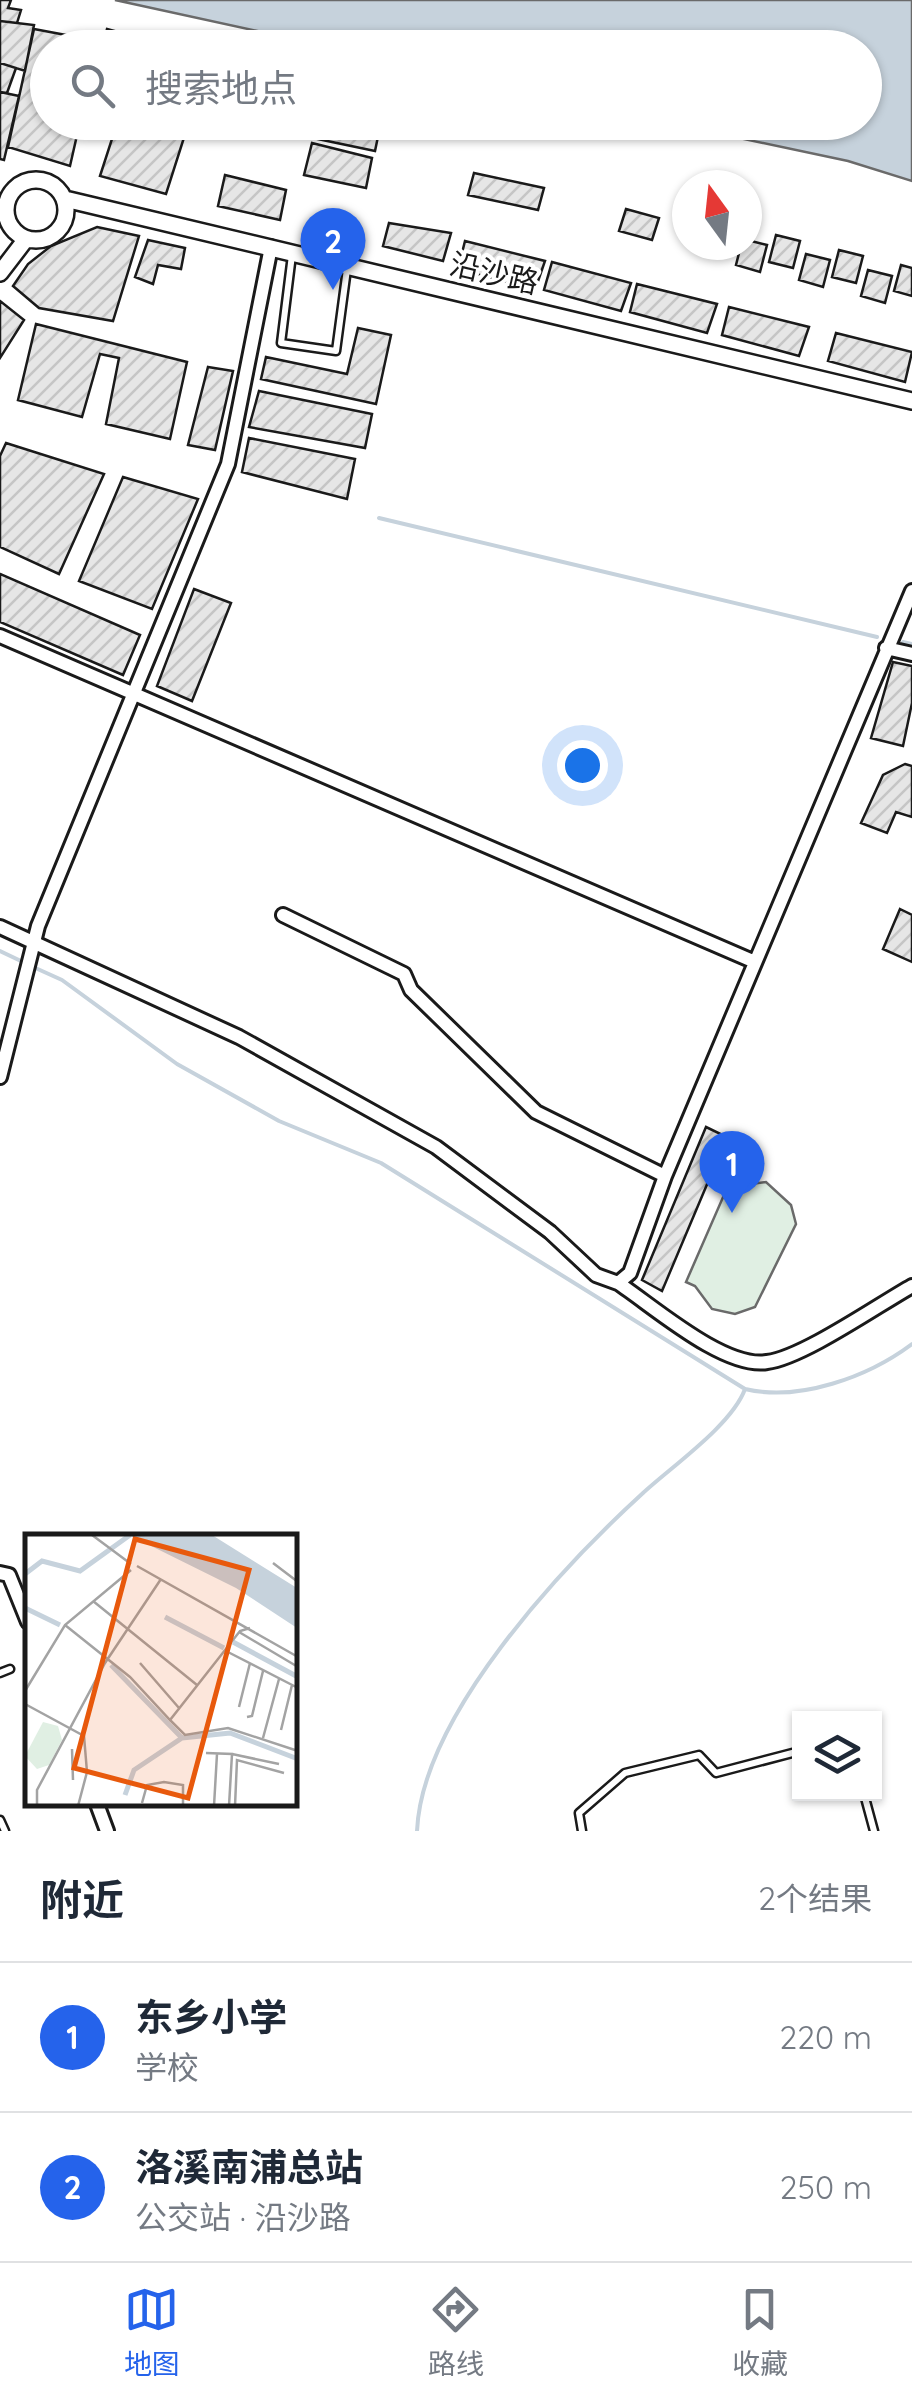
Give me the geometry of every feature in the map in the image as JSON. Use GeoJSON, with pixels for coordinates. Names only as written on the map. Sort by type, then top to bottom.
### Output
{"type":"FeatureCollection","features":[{"type":"Feature","properties":{"kind":"street"},"geometry":{"type":"LineString","coordinates":[[42,180],[65,199],[62,227],[46,239],[26,239],[7,220],[6,188],[42,180]]}},
{"type":"Feature","properties":{"kind":"street","name":"沿沙路"},"geometry":{"type":"LineString","coordinates":[[65,199],[910,402]]}},
{"type":"Feature","properties":{"kind":"street"},"geometry":{"type":"LineString","coordinates":[[0,273],[26,239]]}},
{"type":"Feature","properties":{"kind":"street"},"geometry":{"type":"LineString","coordinates":[[0,1077],[34,941],[228,464],[271,247]]}},
{"type":"Feature","properties":{"kind":"street"},"geometry":{"type":"LineString","coordinates":[[618,1282],[630,1273],[665,1176],[912,591]]}},
{"type":"Feature","properties":{"kind":"street"},"geometry":{"type":"LineString","coordinates":[[894,629],[912,634]]}},
{"type":"Feature","properties":{"kind":"street"},"geometry":{"type":"LineString","coordinates":[[0,636],[755,962]]}},
{"type":"Feature","properties":{"kind":"street"},"geometry":{"type":"LineString","coordinates":[[886,648],[912,654]]}},
{"type":"Feature","properties":{"kind":"street"},"geometry":{"type":"LineString","coordinates":[[283,915],[404,974],[411,990],[536,1112],[665,1176]]}},
{"type":"Feature","properties":{"kind":"street"},"geometry":{"type":"LineString","coordinates":[[0,927],[240,1037],[436,1147],[550,1232],[596,1275],[618,1282],[707,1344],[738,1358],[766,1363],[912,1286]]}},
{"type":"Feature","properties":{"kind":"street"},"geometry":{"type":"LineString","coordinates":[[0,1573],[9,1576],[25,1615]]}},
{"type":"Feature","properties":{"kind":"street"},"geometry":{"type":"LineString","coordinates":[[98,1806],[107,1831]]}},
{"type":"Feature","properties":{"kind":"lane"},"geometry":{"type":"LineString","coordinates":[[293,252],[281,343],[336,350],[347,267]]}},
{"type":"Feature","properties":{"kind":"lane"},"geometry":{"type":"LineString","coordinates":[[0,1673],[10,1669]]}},
{"type":"Feature","properties":{"kind":"lane"},"geometry":{"type":"LineString","coordinates":[[582,1831],[579,1813],[624,1774],[699,1756],[716,1773],[792,1753]]}},
{"type":"Feature","properties":{"kind":"lane"},"geometry":{"type":"LineString","coordinates":[[866,1801],[874,1831]]}},
{"type":"Feature","properties":{"kind":"lane"},"geometry":{"type":"LineString","coordinates":[[0,1820],[4,1831]]}},
{"type":"Feature","properties":{"kind":"green space"},"geometry":{"type":"Polygon","coordinates":[[[734,1172],[740,1176],[736,1186],[766,1182],[791,1205],[796,1224],[755,1307],[735,1314],[712,1309],[695,1286],[686,1282],[734,1172]]]}},
{"type":"Feature","properties":{"kind":"shaded area"},"geometry":{"type":"Polygon","coordinates":[[[115,0],[912,0],[912,181],[848,161],[749,140],[882,140],[882,30],[253,30],[115,0]]]}},
{"type":"Feature","properties":{"kind":"building"},"geometry":{"type":"Polygon","coordinates":[[[0,0],[11,0],[8,8],[21,10],[17,23],[0,21],[0,0]]]}},
{"type":"Feature","properties":{"kind":"building"},"geometry":{"type":"Polygon","coordinates":[[[0,21],[34,25],[25,71],[0,63],[0,21]]]}},
{"type":"Feature","properties":{"kind":"building"},"geometry":{"type":"Polygon","coordinates":[[[30,47],[30,140],[76,140],[70,166],[8,147],[30,47]]]}},
{"type":"Feature","properties":{"kind":"building"},"geometry":{"type":"Polygon","coordinates":[[[0,63],[16,68],[7,93],[0,92],[0,63]]]}},
{"type":"Feature","properties":{"kind":"building"},"geometry":{"type":"Polygon","coordinates":[[[0,92],[19,96],[4,160],[0,159],[0,92]]]}},
{"type":"Feature","properties":{"kind":"building"},"geometry":{"type":"Polygon","coordinates":[[[112,140],[183,140],[166,194],[100,176],[112,140]]]}},
{"type":"Feature","properties":{"kind":"building"},"geometry":{"type":"Polygon","coordinates":[[[323,140],[377,140],[375,151],[323,140]]]}},
{"type":"Feature","properties":{"kind":"building"},"geometry":{"type":"Polygon","coordinates":[[[312,143],[372,158],[366,188],[304,175],[312,143]]]}},
{"type":"Feature","properties":{"kind":"building"},"geometry":{"type":"Polygon","coordinates":[[[474,173],[544,188],[538,210],[468,195],[474,173]]]}},
{"type":"Feature","properties":{"kind":"building"},"geometry":{"type":"Polygon","coordinates":[[[225,175],[286,190],[280,220],[218,206],[225,175]]]}},
{"type":"Feature","properties":{"kind":"building"},"geometry":{"type":"Polygon","coordinates":[[[626,209],[659,218],[652,240],[619,231],[626,209]]]}},
{"type":"Feature","properties":{"kind":"building"},"geometry":{"type":"Polygon","coordinates":[[[389,223],[451,233],[443,261],[383,246],[389,223]]]}},
{"type":"Feature","properties":{"kind":"building"},"geometry":{"type":"Polygon","coordinates":[[[97,227],[139,236],[113,321],[39,308],[13,286],[28,264],[51,246],[97,227]]]}},
{"type":"Feature","properties":{"kind":"building"},"geometry":{"type":"Polygon","coordinates":[[[776,235],[800,241],[793,268],[769,262],[776,235]]]}},
{"type":"Feature","properties":{"kind":"building"},"geometry":{"type":"Polygon","coordinates":[[[148,240],[185,248],[181,269],[158,265],[153,284],[135,277],[148,240]]]}},
{"type":"Feature","properties":{"kind":"building"},"geometry":{"type":"Polygon","coordinates":[[[465,241],[545,261],[535,290],[458,269],[465,241]]]}},
{"type":"Feature","properties":{"kind":"building"},"geometry":{"type":"Polygon","coordinates":[[[762,244],[767,245],[760,272],[736,265],[737,260],[762,260],[762,244]]]}},
{"type":"Feature","properties":{"kind":"building"},"geometry":{"type":"Polygon","coordinates":[[[839,250],[863,256],[856,283],[832,277],[839,250]]]}},
{"type":"Feature","properties":{"kind":"building"},"geometry":{"type":"Polygon","coordinates":[[[806,254],[830,260],[823,287],[799,280],[806,254]]]}},
{"type":"Feature","properties":{"kind":"building"},"geometry":{"type":"Polygon","coordinates":[[[552,262],[631,283],[621,311],[544,290],[552,262]]]}},
{"type":"Feature","properties":{"kind":"building"},"geometry":{"type":"Polygon","coordinates":[[[901,265],[912,268],[912,296],[894,291],[901,265]]]}},
{"type":"Feature","properties":{"kind":"building"},"geometry":{"type":"Polygon","coordinates":[[[868,270],[892,276],[885,303],[861,296],[868,270]]]}},
{"type":"Feature","properties":{"kind":"building"},"geometry":{"type":"Polygon","coordinates":[[[637,284],[717,304],[707,333],[630,312],[637,284]]]}},
{"type":"Feature","properties":{"kind":"building"},"geometry":{"type":"Polygon","coordinates":[[[0,301],[24,320],[0,358],[0,301]]]}},
{"type":"Feature","properties":{"kind":"building"},"geometry":{"type":"Polygon","coordinates":[[[729,307],[809,327],[799,356],[722,335],[729,307]]]}},
{"type":"Feature","properties":{"kind":"building"},"geometry":{"type":"Polygon","coordinates":[[[36,324],[187,362],[170,439],[106,424],[119,358],[100,354],[82,417],[18,400],[36,324]]]}},
{"type":"Feature","properties":{"kind":"building"},"geometry":{"type":"Polygon","coordinates":[[[358,328],[391,335],[376,404],[261,379],[266,357],[347,374],[358,328]]]}},
{"type":"Feature","properties":{"kind":"building"},"geometry":{"type":"Polygon","coordinates":[[[836,333],[912,352],[905,382],[828,361],[836,333]]]}},
{"type":"Feature","properties":{"kind":"building"},"geometry":{"type":"Polygon","coordinates":[[[208,367],[233,371],[215,450],[188,445],[208,367]]]}},
{"type":"Feature","properties":{"kind":"building"},"geometry":{"type":"Polygon","coordinates":[[[259,391],[372,414],[365,448],[249,427],[259,391]]]}},
{"type":"Feature","properties":{"kind":"building"},"geometry":{"type":"Polygon","coordinates":[[[249,438],[355,459],[347,499],[242,472],[249,438]]]}},
{"type":"Feature","properties":{"kind":"building"},"geometry":{"type":"Polygon","coordinates":[[[6,443],[104,474],[59,574],[0,547],[0,456],[6,443]]]}},
{"type":"Feature","properties":{"kind":"building"},"geometry":{"type":"Polygon","coordinates":[[[123,477],[198,499],[152,609],[79,581],[123,477]]]}},
{"type":"Feature","properties":{"kind":"building"},"geometry":{"type":"Polygon","coordinates":[[[0,574],[140,635],[123,675],[0,622],[0,574]]]}},
{"type":"Feature","properties":{"kind":"building"},"geometry":{"type":"Polygon","coordinates":[[[194,589],[231,603],[192,701],[157,686],[194,589]]]}},
{"type":"Feature","properties":{"kind":"building"},"geometry":{"type":"Polygon","coordinates":[[[893,662],[912,666],[912,703],[903,746],[871,738],[893,662]]]}},
{"type":"Feature","properties":{"kind":"building"},"geometry":{"type":"Polygon","coordinates":[[[905,764],[912,766],[912,817],[896,812],[887,833],[861,823],[883,775],[905,764]]]}},
{"type":"Feature","properties":{"kind":"building"},"geometry":{"type":"Polygon","coordinates":[[[900,909],[912,915],[912,962],[883,949],[900,909]]]}},
{"type":"Feature","properties":{"kind":"building"},"geometry":{"type":"Polygon","coordinates":[[[706,1127],[727,1137],[662,1291],[642,1280],[706,1127]]]}},
{"type":"Feature","properties":{"kind":"waterway"},"geometry":{"type":"LineString","coordinates":[[379,518],[877,637]]}},
{"type":"Feature","properties":{"kind":"waterway"},"geometry":{"type":"LineString","coordinates":[[903,642],[912,644]]}},
{"type":"Feature","properties":{"kind":"waterway"},"geometry":{"type":"LineString","coordinates":[[0,951],[23,962]]}},
{"type":"Feature","properties":{"kind":"waterway"},"geometry":{"type":"LineString","coordinates":[[31,966],[62,980],[177,1064],[279,1121],[381,1163],[745,1389]]}},
{"type":"Feature","properties":{"kind":"waterway"},"geometry":{"type":"LineString","coordinates":[[417,1831],[425,1787],[443,1740],[501,1647],[610,1524],[728,1417],[745,1389],[788,1392],[832,1384],[875,1367],[912,1344]]}},
{"type":"Feature","properties":{"kind":"place","name":"洛溪南浦总站"},"geometry":{"type":"Point","coordinates":[333,290]}},
{"type":"Feature","properties":{"kind":"place","name":"东乡小学"},"geometry":{"type":"Point","coordinates":[732,1213]}}]}
